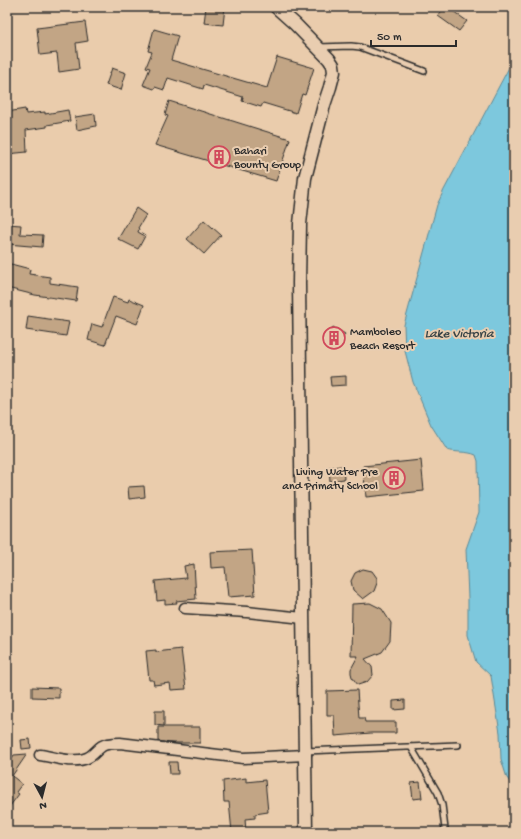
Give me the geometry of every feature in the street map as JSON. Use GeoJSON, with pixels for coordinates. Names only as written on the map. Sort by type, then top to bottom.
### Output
{"type":"FeatureCollection","features":[{"type":"Feature","properties":{"kind":"street"},"geometry":{"type":"LineString","coordinates":[[276,7],[334,65],[334,72],[305,178],[300,224],[299,283],[306,832]]}},
{"type":"Feature","properties":{"kind":"street"},"geometry":{"type":"LineString","coordinates":[[185,608],[247,612],[303,618]]}},
{"type":"Feature","properties":{"kind":"street"},"geometry":{"type":"LineString","coordinates":[[40,755],[74,760],[86,759],[102,746],[112,743],[243,758],[306,753]]}},
{"type":"Feature","properties":{"kind":"lane"},"geometry":{"type":"LineString","coordinates":[[317,47],[360,47],[424,71]]}},
{"type":"Feature","properties":{"kind":"lane"},"geometry":{"type":"LineString","coordinates":[[306,753],[458,745]]}},
{"type":"Feature","properties":{"kind":"lane"},"geometry":{"type":"LineString","coordinates":[[411,747],[438,793],[442,804],[445,829]]}},
{"type":"Feature","properties":{"kind":"water","name":"Lake Victoria"},"geometry":{"type":"Polygon","coordinates":[[[514,58],[514,787],[507,778],[501,759],[500,733],[491,676],[476,662],[468,635],[466,549],[479,512],[478,461],[476,455],[466,452],[447,450],[431,425],[413,382],[405,351],[404,325],[437,205],[514,58]]]}},
{"type":"Feature","properties":{"kind":"building"},"geometry":{"type":"Polygon","coordinates":[[[206,7],[225,7],[223,25],[204,23],[206,7]]]}},
{"type":"Feature","properties":{"kind":"building"},"geometry":{"type":"Polygon","coordinates":[[[444,7],[447,7],[467,21],[459,31],[438,16],[444,7]]]}},
{"type":"Feature","properties":{"kind":"building"},"geometry":{"type":"Polygon","coordinates":[[[85,22],[88,41],[76,43],[79,69],[59,72],[57,53],[40,55],[37,28],[85,22]]]}},
{"type":"Feature","properties":{"kind":"building"},"geometry":{"type":"Polygon","coordinates":[[[154,29],[178,36],[171,60],[267,88],[277,57],[314,68],[305,95],[302,94],[296,113],[263,103],[261,107],[242,101],[243,97],[204,85],[203,89],[168,78],[164,90],[155,87],[154,89],[143,85],[150,68],[146,67],[152,52],[148,51],[154,29]]]}},
{"type":"Feature","properties":{"kind":"building"},"geometry":{"type":"Polygon","coordinates":[[[112,68],[126,73],[121,90],[106,85],[112,68]]]}},
{"type":"Feature","properties":{"kind":"building"},"geometry":{"type":"Polygon","coordinates":[[[169,101],[290,139],[276,181],[155,145],[168,116],[165,115],[169,101]]]}},
{"type":"Feature","properties":{"kind":"building"},"geometry":{"type":"Polygon","coordinates":[[[25,109],[26,114],[45,112],[45,114],[68,110],[70,121],[47,125],[47,127],[26,130],[27,152],[7,154],[7,112],[25,109]]]}},
{"type":"Feature","properties":{"kind":"building"},"geometry":{"type":"Polygon","coordinates":[[[95,114],[96,126],[77,130],[75,117],[95,114]]]}},
{"type":"Feature","properties":{"kind":"building"},"geometry":{"type":"Polygon","coordinates":[[[136,208],[146,215],[138,228],[138,232],[145,236],[138,249],[118,239],[136,208]]]}},
{"type":"Feature","properties":{"kind":"building"},"geometry":{"type":"Polygon","coordinates":[[[204,220],[221,235],[204,254],[187,239],[204,220]]]}},
{"type":"Feature","properties":{"kind":"building"},"geometry":{"type":"Polygon","coordinates":[[[7,224],[21,225],[20,234],[43,235],[42,247],[7,244],[7,224]]]}},
{"type":"Feature","properties":{"kind":"building"},"geometry":{"type":"Polygon","coordinates":[[[7,263],[30,269],[29,274],[50,277],[50,283],[78,287],[76,301],[35,295],[7,288],[7,263]]]}},
{"type":"Feature","properties":{"kind":"building"},"geometry":{"type":"Polygon","coordinates":[[[113,297],[128,302],[129,299],[144,305],[137,324],[116,316],[105,345],[88,340],[92,324],[102,327],[113,297]]]}},
{"type":"Feature","properties":{"kind":"building"},"geometry":{"type":"Polygon","coordinates":[[[28,316],[69,322],[66,336],[26,330],[28,316]]]}},
{"type":"Feature","properties":{"kind":"building","name":"Mamboleo Beach Resort"},"geometry":{"type":"Polygon","coordinates":[[[333,327],[345,334],[336,349],[324,343],[333,327]]]}},
{"type":"Feature","properties":{"kind":"building","name":"Mamboleo Beach Resort"},"geometry":{"type":"Polygon","coordinates":[[[346,376],[346,385],[331,386],[330,377],[346,376]]]}},
{"type":"Feature","properties":{"kind":"building","name":"Living Water Pre and Primaty School"},"geometry":{"type":"Polygon","coordinates":[[[421,460],[424,491],[366,497],[363,466],[421,460]]]}},
{"type":"Feature","properties":{"kind":"building"},"geometry":{"type":"Polygon","coordinates":[[[343,466],[344,479],[330,481],[329,467],[343,466]]]}},
{"type":"Feature","properties":{"kind":"building"},"geometry":{"type":"Polygon","coordinates":[[[144,486],[145,497],[129,499],[128,487],[144,486]]]}},
{"type":"Feature","properties":{"kind":"building"},"geometry":{"type":"Polygon","coordinates":[[[252,550],[255,595],[228,597],[225,567],[211,568],[210,552],[252,550]]]}},
{"type":"Feature","properties":{"kind":"building"},"geometry":{"type":"Polygon","coordinates":[[[194,564],[196,599],[176,601],[177,603],[165,604],[165,600],[157,601],[155,581],[186,578],[184,566],[194,564]]]}},
{"type":"Feature","properties":{"kind":"building"},"geometry":{"type":"Polygon","coordinates":[[[363,569],[372,571],[377,578],[377,583],[374,591],[363,599],[353,590],[351,581],[355,573],[363,569]]]}},
{"type":"Feature","properties":{"kind":"building"},"geometry":{"type":"Polygon","coordinates":[[[370,603],[382,609],[391,623],[390,641],[382,652],[365,659],[372,667],[373,675],[367,682],[358,685],[351,673],[351,669],[358,656],[351,656],[352,604],[370,603]]]}},
{"type":"Feature","properties":{"kind":"building"},"geometry":{"type":"Polygon","coordinates":[[[181,649],[186,689],[171,690],[170,683],[154,685],[153,680],[149,680],[146,651],[156,650],[156,652],[181,649]]]}},
{"type":"Feature","properties":{"kind":"building"},"geometry":{"type":"Polygon","coordinates":[[[32,687],[59,688],[59,698],[32,697],[32,687]]]}},
{"type":"Feature","properties":{"kind":"building"},"geometry":{"type":"Polygon","coordinates":[[[357,690],[359,718],[364,718],[365,722],[396,722],[396,733],[371,733],[335,736],[334,715],[327,715],[327,691],[357,690]]]}},
{"type":"Feature","properties":{"kind":"building"},"geometry":{"type":"Polygon","coordinates":[[[405,700],[405,709],[393,710],[393,701],[405,700]]]}},
{"type":"Feature","properties":{"kind":"building"},"geometry":{"type":"Polygon","coordinates":[[[155,711],[164,711],[164,726],[155,725],[155,711]]]}},
{"type":"Feature","properties":{"kind":"building"},"geometry":{"type":"Polygon","coordinates":[[[158,727],[200,727],[200,743],[170,743],[158,741],[158,727]]]}},
{"type":"Feature","properties":{"kind":"building"},"geometry":{"type":"Polygon","coordinates":[[[30,739],[31,748],[22,749],[21,740],[30,739]]]}},
{"type":"Feature","properties":{"kind":"building"},"geometry":{"type":"Polygon","coordinates":[[[27,754],[12,776],[22,784],[16,792],[19,794],[7,810],[7,765],[14,755],[27,754]]]}},
{"type":"Feature","properties":{"kind":"building"},"geometry":{"type":"Polygon","coordinates":[[[169,762],[177,762],[178,774],[170,774],[169,762]]]}},
{"type":"Feature","properties":{"kind":"building"},"geometry":{"type":"Polygon","coordinates":[[[246,778],[246,782],[265,780],[268,812],[255,814],[255,818],[245,819],[246,832],[232,832],[229,802],[224,802],[223,781],[246,778]]]}},
{"type":"Feature","properties":{"kind":"building"},"geometry":{"type":"Polygon","coordinates":[[[420,782],[422,798],[413,799],[411,783],[420,782]]]}},
{"type":"Feature","properties":{"kind":"place","name":"Bahari Bounty Group"},"geometry":{"type":"Point","coordinates":[219,157]}},
{"type":"Feature","properties":{"kind":"place","name":"Mamboleo Beach Resort"},"geometry":{"type":"Point","coordinates":[334,338]}},
{"type":"Feature","properties":{"kind":"place","name":"Living Water Pre and Primaty School"},"geometry":{"type":"Point","coordinates":[394,478]}}]}
